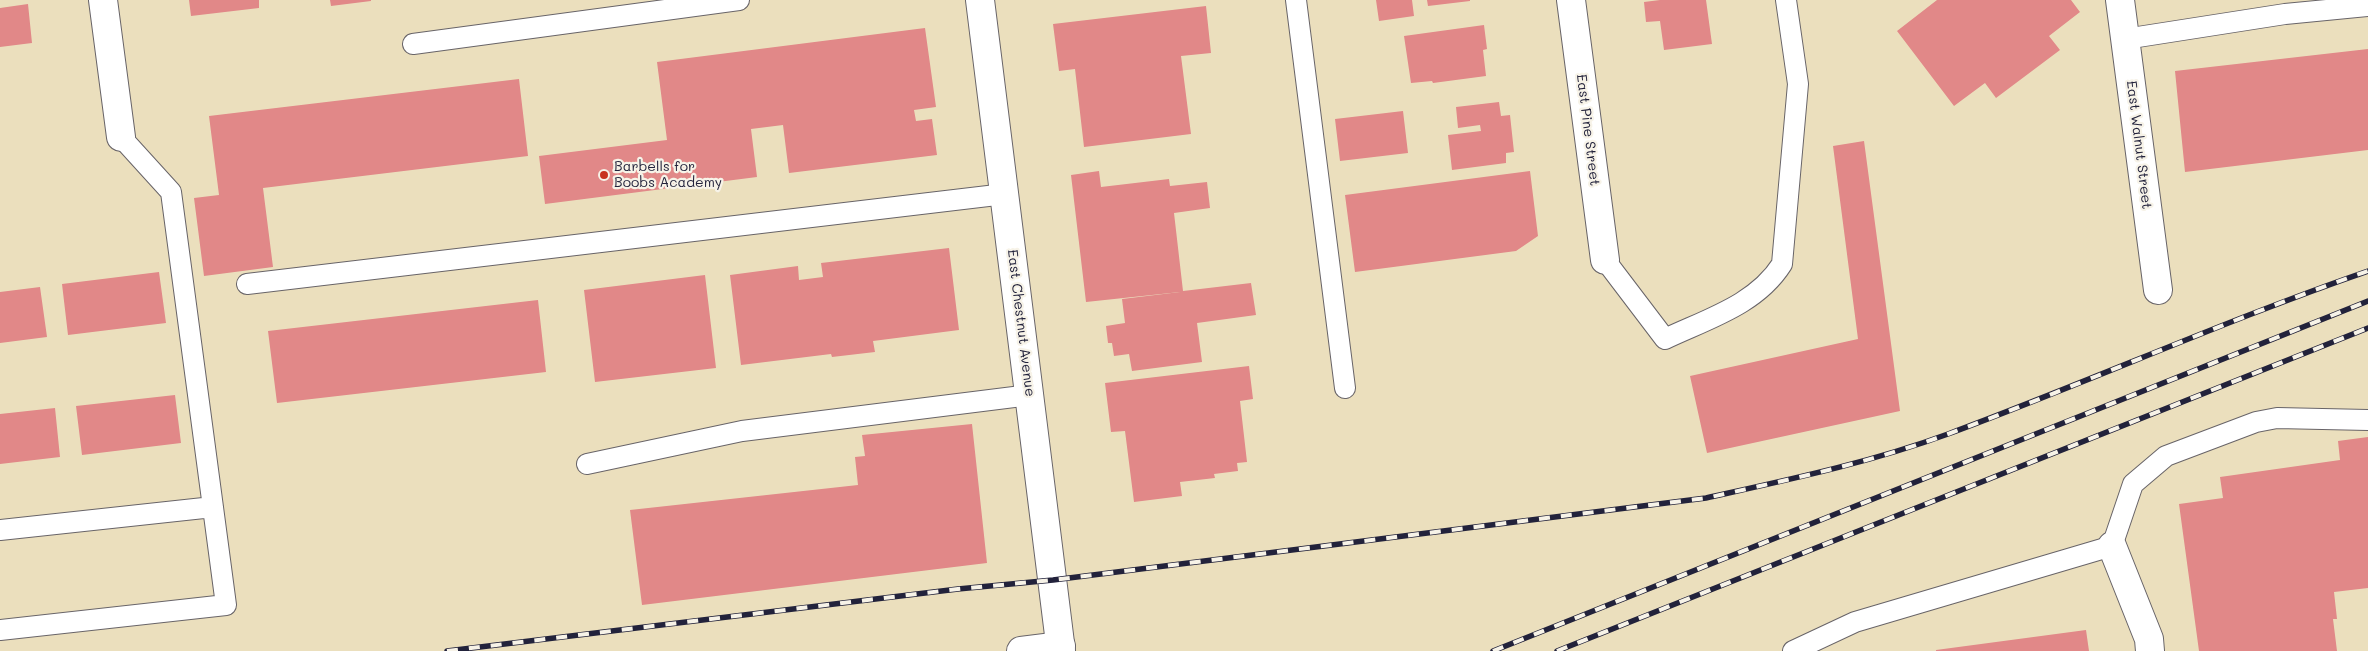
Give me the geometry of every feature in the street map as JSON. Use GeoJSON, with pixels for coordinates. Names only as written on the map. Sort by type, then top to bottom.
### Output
{"type":"FeatureCollection","features":[{"type":"Feature","properties":{"kind":"street"},"geometry":{"type":"LineString","coordinates":[[103,0],[121,136]]}},
{"type":"Feature","properties":{"kind":"street","name":"East Chestnut Avenue"},"geometry":{"type":"LineString","coordinates":[[980,0],[1061,649]]}},
{"type":"Feature","properties":{"kind":"street","name":"East Pine Street"},"geometry":{"type":"LineString","coordinates":[[1571,0],[1604,260]]}},
{"type":"Feature","properties":{"kind":"street","name":"East Walnut Street"},"geometry":{"type":"LineString","coordinates":[[2120,0],[2158,290]]}},
{"type":"Feature","properties":{"kind":"street"},"geometry":{"type":"LineString","coordinates":[[2112,546],[2149,639],[2150,651]]}},
{"type":"Feature","properties":{"kind":"street"},"geometry":{"type":"LineString","coordinates":[[1020,651],[1061,649]]}},
{"type":"Feature","properties":{"kind":"lane"},"geometry":{"type":"LineString","coordinates":[[413,44],[739,0]]}},
{"type":"Feature","properties":{"kind":"lane"},"geometry":{"type":"LineString","coordinates":[[1296,0],[1345,388]]}},
{"type":"Feature","properties":{"kind":"lane"},"geometry":{"type":"LineString","coordinates":[[1604,260],[1665,339],[1740,304],[1772,280],[1782,264],[1798,84],[1786,0]]}},
{"type":"Feature","properties":{"kind":"lane"},"geometry":{"type":"LineString","coordinates":[[2125,39],[2285,14],[2368,6]]}},
{"type":"Feature","properties":{"kind":"lane"},"geometry":{"type":"LineString","coordinates":[[0,630],[226,605],[171,192],[121,136]]}},
{"type":"Feature","properties":{"kind":"lane"},"geometry":{"type":"LineString","coordinates":[[247,284],[1005,194]]}},
{"type":"Feature","properties":{"kind":"lane"},"geometry":{"type":"LineString","coordinates":[[587,464],[742,431],[1030,395]]}},
{"type":"Feature","properties":{"kind":"lane"},"geometry":{"type":"LineString","coordinates":[[1793,651],[1855,622],[2112,546],[2133,484],[2166,456],[2256,422],[2277,418],[2368,420]]}},
{"type":"Feature","properties":{"kind":"lane"},"geometry":{"type":"LineString","coordinates":[[0,530],[213,507]]}},
{"type":"Feature","properties":{"kind":"building"},"geometry":{"type":"Polygon","coordinates":[[[189,0],[259,0],[259,8],[191,16],[189,0]]]}},
{"type":"Feature","properties":{"kind":"building"},"geometry":{"type":"Polygon","coordinates":[[[330,0],[371,0],[371,1],[331,6],[330,0]]]}},
{"type":"Feature","properties":{"kind":"building"},"geometry":{"type":"Polygon","coordinates":[[[1376,0],[1412,0],[1414,16],[1379,21],[1376,0]]]}},
{"type":"Feature","properties":{"kind":"building"},"geometry":{"type":"Polygon","coordinates":[[[1427,0],[1470,0],[1470,1],[1428,6],[1427,0]]]}},
{"type":"Feature","properties":{"kind":"building"},"geometry":{"type":"Polygon","coordinates":[[[1706,0],[1712,44],[1664,50],[1660,21],[1646,22],[1644,2],[1706,0]]]}},
{"type":"Feature","properties":{"kind":"building"},"geometry":{"type":"Polygon","coordinates":[[[1937,0],[2071,0],[2080,12],[2049,36],[2060,50],[1996,98],[1985,83],[1954,106],[1897,31],[1937,0]]]}},
{"type":"Feature","properties":{"kind":"building"},"geometry":{"type":"Polygon","coordinates":[[[28,4],[32,43],[0,47],[0,8],[28,4]]]}},
{"type":"Feature","properties":{"kind":"building"},"geometry":{"type":"Polygon","coordinates":[[[1206,6],[1211,53],[1181,56],[1191,134],[1084,147],[1075,69],[1059,71],[1053,24],[1206,6]]]}},
{"type":"Feature","properties":{"kind":"building"},"geometry":{"type":"Polygon","coordinates":[[[1484,25],[1487,49],[1483,50],[1486,76],[1433,83],[1432,81],[1411,83],[1404,36],[1484,25]]]}},
{"type":"Feature","properties":{"kind":"building"},"geometry":{"type":"Polygon","coordinates":[[[925,28],[936,107],[914,110],[916,121],[932,119],[937,155],[789,173],[783,125],[751,129],[757,177],[545,204],[539,156],[667,140],[657,62],[925,28]]]}},
{"type":"Feature","properties":{"kind":"building"},"geometry":{"type":"Polygon","coordinates":[[[2368,49],[2368,150],[2185,172],[2175,71],[2368,49]]]}},
{"type":"Feature","properties":{"kind":"building"},"geometry":{"type":"Polygon","coordinates":[[[519,79],[528,156],[263,188],[273,267],[204,276],[194,198],[219,195],[209,116],[519,79]]]}},
{"type":"Feature","properties":{"kind":"building"},"geometry":{"type":"Polygon","coordinates":[[[1499,102],[1501,116],[1510,115],[1514,152],[1506,153],[1506,163],[1452,170],[1448,135],[1481,131],[1480,125],[1458,128],[1456,107],[1499,102]]]}},
{"type":"Feature","properties":{"kind":"building"},"geometry":{"type":"Polygon","coordinates":[[[1403,111],[1408,153],[1340,161],[1335,119],[1403,111]]]}},
{"type":"Feature","properties":{"kind":"building"},"geometry":{"type":"Polygon","coordinates":[[[1864,141],[1900,411],[1707,453],[1690,376],[1858,339],[1833,146],[1864,141]]]}},
{"type":"Feature","properties":{"kind":"building"},"geometry":{"type":"Polygon","coordinates":[[[1099,171],[1101,187],[1169,179],[1170,186],[1207,182],[1210,208],[1174,213],[1183,291],[1251,283],[1256,315],[1197,323],[1202,362],[1132,371],[1129,354],[1114,356],[1112,343],[1108,343],[1106,326],[1125,323],[1122,299],[1180,292],[1086,302],[1071,175],[1099,171]]]}},
{"type":"Feature","properties":{"kind":"building"},"geometry":{"type":"Polygon","coordinates":[[[1530,171],[1538,236],[1516,251],[1355,272],[1345,195],[1530,171]]]}},
{"type":"Feature","properties":{"kind":"building"},"geometry":{"type":"Polygon","coordinates":[[[949,248],[959,330],[873,341],[875,352],[832,357],[831,354],[741,365],[730,275],[798,266],[799,280],[823,277],[821,263],[949,248]]]}},
{"type":"Feature","properties":{"kind":"building"},"geometry":{"type":"Polygon","coordinates":[[[159,272],[166,323],[68,335],[62,284],[159,272]]]}},
{"type":"Feature","properties":{"kind":"building"},"geometry":{"type":"Polygon","coordinates":[[[705,275],[716,368],[595,382],[584,290],[705,275]]]}},
{"type":"Feature","properties":{"kind":"building"},"geometry":{"type":"Polygon","coordinates":[[[40,287],[47,337],[0,343],[0,292],[40,287]]]}},
{"type":"Feature","properties":{"kind":"building"},"geometry":{"type":"Polygon","coordinates":[[[538,300],[546,372],[277,403],[268,331],[538,300]]]}},
{"type":"Feature","properties":{"kind":"building"},"geometry":{"type":"Polygon","coordinates":[[[1249,366],[1253,399],[1240,401],[1247,462],[1237,463],[1238,471],[1214,474],[1215,478],[1180,482],[1182,496],[1134,502],[1125,431],[1111,432],[1105,383],[1249,366]]]}},
{"type":"Feature","properties":{"kind":"building"},"geometry":{"type":"Polygon","coordinates":[[[175,395],[181,443],[82,455],[76,406],[175,395]]]}},
{"type":"Feature","properties":{"kind":"building"},"geometry":{"type":"Polygon","coordinates":[[[55,408],[60,457],[0,464],[0,414],[55,408]]]}},
{"type":"Feature","properties":{"kind":"building"},"geometry":{"type":"Polygon","coordinates":[[[972,424],[987,563],[642,605],[630,510],[858,485],[855,457],[865,456],[862,435],[972,424]]]}},
{"type":"Feature","properties":{"kind":"building"},"geometry":{"type":"Polygon","coordinates":[[[2368,437],[2368,588],[2334,592],[2337,619],[2333,619],[2337,651],[2199,651],[2179,504],[2223,498],[2220,477],[2340,460],[2338,441],[2368,437]]]}},
{"type":"Feature","properties":{"kind":"building"},"geometry":{"type":"Polygon","coordinates":[[[2086,630],[2089,651],[1936,651],[1936,650],[2086,630]]]}},
{"type":"Feature","properties":{"kind":"railway"},"geometry":{"type":"LineString","coordinates":[[447,651],[958,589],[1053,580],[1706,498],[1828,470],[1888,454],[1948,434],[2262,310],[2368,271]]}},
{"type":"Feature","properties":{"kind":"railway"},"geometry":{"type":"LineString","coordinates":[[1493,651],[2368,301]]}},
{"type":"Feature","properties":{"kind":"railway"},"geometry":{"type":"LineString","coordinates":[[1557,651],[2368,328]]}},
{"type":"Feature","properties":{"kind":"place","name":"Barbells for Boobs Academy"},"geometry":{"type":"Point","coordinates":[604,175]}}]}
